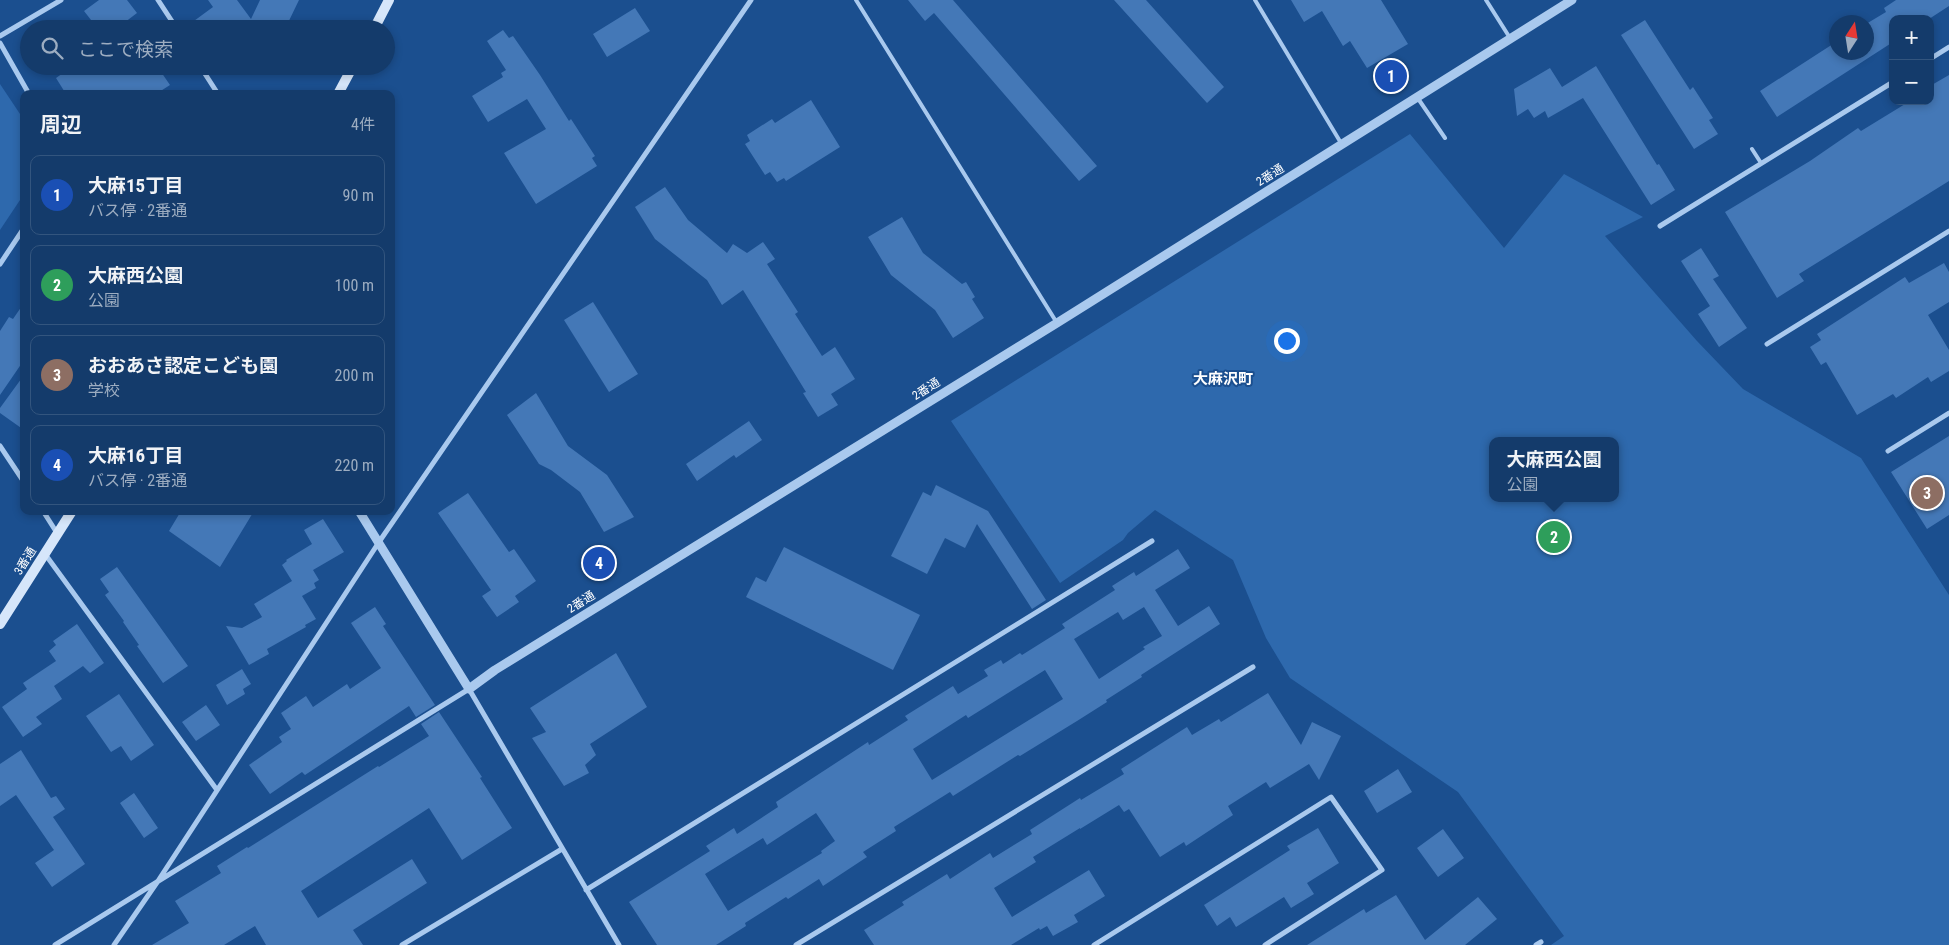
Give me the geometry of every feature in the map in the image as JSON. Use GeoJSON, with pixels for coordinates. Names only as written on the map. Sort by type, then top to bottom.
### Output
{"type":"FeatureCollection","features":[{"type":"Feature","properties":{"kind":"main road"},"geometry":{"type":"LineString","coordinates":[[379,20],[389,0]]}},
{"type":"Feature","properties":{"kind":"main road"},"geometry":{"type":"LineString","coordinates":[[340,90],[348,75]]}},
{"type":"Feature","properties":{"kind":"main road","name":"3番通"},"geometry":{"type":"LineString","coordinates":[[0,624],[69,515]]}},
{"type":"Feature","properties":{"kind":"street"},"geometry":{"type":"LineString","coordinates":[[27,20],[61,0]]}},
{"type":"Feature","properties":{"kind":"street"},"geometry":{"type":"LineString","coordinates":[[158,0],[170,20]]}},
{"type":"Feature","properties":{"kind":"street"},"geometry":{"type":"LineString","coordinates":[[114,945],[158,881],[379,542],[751,0]]}},
{"type":"Feature","properties":{"kind":"street","name":"2番通"},"geometry":{"type":"LineString","coordinates":[[469,688],[503,665],[1343,145],[1572,0]]}},
{"type":"Feature","properties":{"kind":"street"},"geometry":{"type":"LineString","coordinates":[[0,36],[20,24]]}},
{"type":"Feature","properties":{"kind":"street"},"geometry":{"type":"LineString","coordinates":[[0,44],[27,90]]}},
{"type":"Feature","properties":{"kind":"street"},"geometry":{"type":"LineString","coordinates":[[1934,56],[1949,47]]}},
{"type":"Feature","properties":{"kind":"street"},"geometry":{"type":"LineString","coordinates":[[206,75],[215,90]]}},
{"type":"Feature","properties":{"kind":"street"},"geometry":{"type":"LineString","coordinates":[[1660,226],[1889,84]]}},
{"type":"Feature","properties":{"kind":"street"},"geometry":{"type":"LineString","coordinates":[[1767,344],[1949,231]]}},
{"type":"Feature","properties":{"kind":"street"},"geometry":{"type":"LineString","coordinates":[[0,264],[20,234]]}},
{"type":"Feature","properties":{"kind":"street"},"geometry":{"type":"LineString","coordinates":[[1888,451],[1949,413]]}},
{"type":"Feature","properties":{"kind":"street"},"geometry":{"type":"LineString","coordinates":[[0,446],[20,476]]}},
{"type":"Feature","properties":{"kind":"street"},"geometry":{"type":"LineString","coordinates":[[46,515],[57,533]]}},
{"type":"Feature","properties":{"kind":"street"},"geometry":{"type":"LineString","coordinates":[[362,515],[469,688],[619,945]]}},
{"type":"Feature","properties":{"kind":"street"},"geometry":{"type":"LineString","coordinates":[[586,890],[1152,541]]}},
{"type":"Feature","properties":{"kind":"street"},"geometry":{"type":"LineString","coordinates":[[45,553],[217,790]]}},
{"type":"Feature","properties":{"kind":"street"},"geometry":{"type":"LineString","coordinates":[[796,945],[1253,667]]}},
{"type":"Feature","properties":{"kind":"street"},"geometry":{"type":"LineString","coordinates":[[55,945],[469,688]]}},
{"type":"Feature","properties":{"kind":"street"},"geometry":{"type":"LineString","coordinates":[[1094,945],[1331,797],[1382,870],[1265,945]]}},
{"type":"Feature","properties":{"kind":"street"},"geometry":{"type":"LineString","coordinates":[[402,945],[562,848]]}},
{"type":"Feature","properties":{"kind":"lane"},"geometry":{"type":"LineString","coordinates":[[856,0],[1057,323]]}},
{"type":"Feature","properties":{"kind":"lane"},"geometry":{"type":"LineString","coordinates":[[1254,0],[1343,145]]}},
{"type":"Feature","properties":{"kind":"lane"},"geometry":{"type":"LineString","coordinates":[[1486,0],[1510,38]]}},
{"type":"Feature","properties":{"kind":"lane"},"geometry":{"type":"LineString","coordinates":[[1418,97],[1445,138]]}},
{"type":"Feature","properties":{"kind":"lane"},"geometry":{"type":"LineString","coordinates":[[1752,149],[1761,163]]}},
{"type":"Feature","properties":{"kind":"shaded area"},"geometry":{"type":"Polygon","coordinates":[[[0,84],[20,114],[20,200],[0,230],[0,84]]]}},
{"type":"Feature","properties":{"kind":"shaded area"},"geometry":{"type":"Polygon","coordinates":[[[1410,134],[1504,248],[1564,174],[1643,217],[1605,236],[1697,341],[1743,389],[1861,458],[1949,595],[1949,945],[1551,945],[1564,936],[1458,792],[1290,678],[1266,638],[1233,560],[1155,510],[1128,533],[1123,540],[1060,583],[951,421],[1410,134]]]}},
{"type":"Feature","properties":{"kind":"building"},"geometry":{"type":"Polygon","coordinates":[[[99,0],[127,0],[137,13],[128,20],[91,20],[84,11],[99,0]]]}},
{"type":"Feature","properties":{"kind":"building"},"geometry":{"type":"Polygon","coordinates":[[[208,0],[237,0],[251,19],[260,0],[299,0],[289,20],[195,20],[213,7],[208,0]]]}},
{"type":"Feature","properties":{"kind":"building"},"geometry":{"type":"Polygon","coordinates":[[[908,0],[953,0],[1097,166],[1079,181],[934,13],[925,21],[908,0]]]}},
{"type":"Feature","properties":{"kind":"building"},"geometry":{"type":"Polygon","coordinates":[[[1114,0],[1146,0],[1224,87],[1207,103],[1114,0]]]}},
{"type":"Feature","properties":{"kind":"building"},"geometry":{"type":"Polygon","coordinates":[[[1291,0],[1381,0],[1408,44],[1367,68],[1350,41],[1343,46],[1322,11],[1304,22],[1291,0]]]}},
{"type":"Feature","properties":{"kind":"building"},"geometry":{"type":"Polygon","coordinates":[[[1896,0],[1949,0],[1949,6],[1934,16],[1889,15],[1889,45],[1874,54],[1874,19],[1886,12],[1884,8],[1896,0]]]}},
{"type":"Feature","properties":{"kind":"building"},"geometry":{"type":"Polygon","coordinates":[[[635,8],[650,31],[607,57],[593,34],[635,8]]]}},
{"type":"Feature","properties":{"kind":"building"},"geometry":{"type":"Polygon","coordinates":[[[1645,20],[1690,90],[1693,87],[1713,118],[1709,120],[1718,134],[1694,149],[1621,35],[1645,20]]]}},
{"type":"Feature","properties":{"kind":"building"},"geometry":{"type":"Polygon","coordinates":[[[503,30],[509,38],[513,36],[569,121],[571,119],[595,156],[592,158],[597,166],[536,204],[504,153],[546,129],[527,99],[488,122],[472,96],[503,77],[501,73],[506,70],[487,41],[503,30]]]}},
{"type":"Feature","properties":{"kind":"building"},"geometry":{"type":"Polygon","coordinates":[[[1829,47],[1829,60],[1865,60],[1777,117],[1760,91],[1829,47]]]}},
{"type":"Feature","properties":{"kind":"building"},"geometry":{"type":"Polygon","coordinates":[[[1596,66],[1657,165],[1659,164],[1675,190],[1651,205],[1583,98],[1548,118],[1545,111],[1534,118],[1528,109],[1517,116],[1514,89],[1550,68],[1562,87],[1596,66]]]}},
{"type":"Feature","properties":{"kind":"building"},"geometry":{"type":"Polygon","coordinates":[[[60,75],[163,75],[170,85],[162,90],[64,90],[56,78],[60,75]]]}},
{"type":"Feature","properties":{"kind":"building"},"geometry":{"type":"Polygon","coordinates":[[[1949,75],[1949,181],[1799,274],[1804,281],[1777,298],[1725,212],[1810,161],[1858,128],[1861,131],[1903,105],[1934,105],[1934,84],[1949,75]]]}},
{"type":"Feature","properties":{"kind":"building"},"geometry":{"type":"Polygon","coordinates":[[[811,100],[840,147],[786,181],[784,178],[777,182],[770,172],[765,175],[745,144],[750,141],[747,135],[772,119],[775,123],[811,100]]]}},
{"type":"Feature","properties":{"kind":"building"},"geometry":{"type":"Polygon","coordinates":[[[665,187],[688,220],[727,253],[733,244],[747,253],[763,242],[775,259],[767,264],[798,312],[795,314],[822,356],[835,347],[855,379],[831,394],[838,405],[818,417],[803,393],[806,392],[743,290],[722,305],[707,280],[655,239],[635,207],[665,187]]]}},
{"type":"Feature","properties":{"kind":"building"},"geometry":{"type":"Polygon","coordinates":[[[902,217],[923,253],[962,284],[966,282],[975,297],[972,299],[984,318],[953,338],[935,310],[891,275],[868,237],[902,217]]]}},
{"type":"Feature","properties":{"kind":"building"},"geometry":{"type":"Polygon","coordinates":[[[1701,248],[1719,276],[1713,279],[1747,328],[1719,347],[1698,314],[1710,306],[1681,261],[1701,248]]]}},
{"type":"Feature","properties":{"kind":"building"},"geometry":{"type":"Polygon","coordinates":[[[1944,263],[1949,272],[1949,302],[1928,315],[1949,350],[1949,371],[1931,382],[1928,377],[1896,398],[1893,394],[1857,415],[1826,362],[1821,365],[1810,347],[1821,340],[1817,334],[1905,277],[1909,283],[1944,263]]]}},
{"type":"Feature","properties":{"kind":"building"},"geometry":{"type":"Polygon","coordinates":[[[593,302],[638,374],[609,392],[564,320],[593,302]]]}},
{"type":"Feature","properties":{"kind":"building"},"geometry":{"type":"Polygon","coordinates":[[[20,309],[20,366],[0,395],[0,331],[9,317],[13,319],[20,309]]]}},
{"type":"Feature","properties":{"kind":"building"},"geometry":{"type":"Polygon","coordinates":[[[20,380],[20,427],[0,413],[0,408],[20,380]]]}},
{"type":"Feature","properties":{"kind":"building"},"geometry":{"type":"Polygon","coordinates":[[[536,393],[568,446],[607,475],[634,517],[604,532],[580,492],[551,470],[539,464],[507,415],[536,393]]]}},
{"type":"Feature","properties":{"kind":"building"},"geometry":{"type":"Polygon","coordinates":[[[749,421],[762,440],[736,458],[734,455],[697,481],[686,464],[749,421]]]}},
{"type":"Feature","properties":{"kind":"building"},"geometry":{"type":"Polygon","coordinates":[[[1949,436],[1949,515],[1927,529],[1891,472],[1949,436]]]}},
{"type":"Feature","properties":{"kind":"building"},"geometry":{"type":"Polygon","coordinates":[[[936,485],[988,511],[1046,600],[1032,609],[977,524],[965,548],[945,538],[927,574],[891,556],[923,492],[931,496],[936,485]]]}},
{"type":"Feature","properties":{"kind":"building"},"geometry":{"type":"Polygon","coordinates":[[[468,493],[509,552],[514,549],[536,581],[515,596],[519,602],[497,617],[482,596],[491,590],[438,513],[468,493]]]}},
{"type":"Feature","properties":{"kind":"building"},"geometry":{"type":"Polygon","coordinates":[[[179,515],[252,515],[220,567],[169,531],[179,515]]]}},
{"type":"Feature","properties":{"kind":"building"},"geometry":{"type":"Polygon","coordinates":[[[323,519],[344,552],[313,570],[319,580],[314,583],[316,588],[302,596],[316,619],[305,625],[306,627],[267,649],[269,654],[249,665],[226,626],[242,628],[262,617],[254,604],[292,581],[282,565],[286,560],[312,544],[304,530],[323,519]]]}},
{"type":"Feature","properties":{"kind":"building"},"geometry":{"type":"Polygon","coordinates":[[[784,547],[920,615],[893,670],[746,597],[756,577],[766,582],[784,547]]]}},
{"type":"Feature","properties":{"kind":"building"},"geometry":{"type":"Polygon","coordinates":[[[1178,549],[1190,568],[1155,590],[1178,626],[1209,606],[1220,624],[1141,675],[1142,677],[1077,721],[953,796],[950,792],[894,827],[896,831],[863,852],[867,857],[823,886],[819,879],[788,899],[786,897],[745,923],[746,926],[716,945],[657,945],[629,902],[710,851],[706,846],[734,828],[737,834],[778,807],[776,802],[868,742],[869,745],[908,720],[905,716],[953,686],[958,694],[988,676],[984,670],[1001,660],[1003,664],[1020,653],[1022,655],[1065,628],[1062,624],[1115,590],[1112,586],[1134,572],[1136,576],[1178,549]],[[1144,607],[1123,620],[1118,612],[1074,639],[1099,679],[1145,649],[1143,647],[1162,636],[1144,607]],[[1045,670],[968,718],[966,715],[913,749],[932,780],[1063,699],[1045,670]],[[816,813],[767,845],[763,838],[705,874],[728,911],[822,853],[821,851],[835,841],[816,813]]]}},
{"type":"Feature","properties":{"kind":"building"},"geometry":{"type":"Polygon","coordinates":[[[117,567],[188,666],[163,683],[137,646],[139,645],[124,621],[105,595],[109,592],[100,579],[117,567]]]}},
{"type":"Feature","properties":{"kind":"building"},"geometry":{"type":"Polygon","coordinates":[[[375,607],[386,624],[383,626],[435,705],[416,717],[409,706],[305,775],[302,772],[270,794],[249,765],[282,742],[279,737],[291,729],[281,713],[306,696],[313,707],[347,684],[350,689],[381,668],[351,623],[375,607]]]}},
{"type":"Feature","properties":{"kind":"building"},"geometry":{"type":"Polygon","coordinates":[[[77,624],[104,663],[90,673],[83,666],[54,686],[62,699],[36,717],[42,724],[23,737],[2,707],[27,689],[23,683],[56,661],[49,651],[56,645],[53,641],[77,624]]]}},
{"type":"Feature","properties":{"kind":"building"},"geometry":{"type":"Polygon","coordinates":[[[616,653],[647,707],[590,744],[596,755],[585,765],[589,773],[564,786],[532,738],[546,732],[530,708],[616,653]]]}},
{"type":"Feature","properties":{"kind":"building"},"geometry":{"type":"Polygon","coordinates":[[[242,669],[251,684],[243,689],[245,694],[227,705],[216,685],[242,669]]]}},
{"type":"Feature","properties":{"kind":"building"},"geometry":{"type":"Polygon","coordinates":[[[1268,693],[1301,745],[1312,722],[1341,736],[1319,780],[1309,764],[1270,788],[1266,782],[1228,806],[1233,815],[1186,846],[1184,842],[1160,857],[1129,809],[1124,812],[1119,805],[1033,857],[1036,862],[994,888],[1012,917],[1089,870],[1105,896],[1074,915],[1078,922],[1053,936],[1047,926],[1040,930],[1039,928],[1011,945],[874,945],[864,930],[904,905],[902,902],[947,874],[950,879],[990,853],[993,858],[1032,834],[1030,830],[1080,798],[1081,800],[1124,774],[1121,769],[1187,727],[1192,735],[1219,719],[1221,722],[1268,693]]]}},
{"type":"Feature","properties":{"kind":"building"},"geometry":{"type":"Polygon","coordinates":[[[119,694],[154,745],[131,761],[121,746],[111,752],[86,716],[119,694]]]}},
{"type":"Feature","properties":{"kind":"building"},"geometry":{"type":"Polygon","coordinates":[[[206,705],[220,725],[196,741],[182,722],[206,705]]]}},
{"type":"Feature","properties":{"kind":"building"},"geometry":{"type":"Polygon","coordinates":[[[439,712],[482,777],[480,778],[512,828],[462,860],[429,808],[301,891],[318,918],[412,859],[427,883],[353,930],[363,945],[266,945],[255,926],[224,945],[152,945],[189,923],[175,901],[221,873],[217,866],[429,736],[421,724],[439,712]]]}},
{"type":"Feature","properties":{"kind":"building"},"geometry":{"type":"Polygon","coordinates":[[[21,750],[51,798],[56,796],[65,809],[53,817],[85,864],[52,887],[35,863],[54,850],[16,795],[0,806],[0,764],[21,750]]]}},
{"type":"Feature","properties":{"kind":"building"},"geometry":{"type":"Polygon","coordinates":[[[1398,769],[1412,792],[1377,813],[1364,791],[1398,769]]]}},
{"type":"Feature","properties":{"kind":"building"},"geometry":{"type":"Polygon","coordinates":[[[134,793],[158,828],[144,838],[120,803],[134,793]]]}},
{"type":"Feature","properties":{"kind":"building"},"geometry":{"type":"Polygon","coordinates":[[[1318,828],[1339,863],[1307,883],[1314,894],[1291,908],[1284,897],[1236,927],[1230,917],[1217,926],[1204,905],[1290,850],[1287,846],[1318,828]]]}},
{"type":"Feature","properties":{"kind":"building"},"geometry":{"type":"Polygon","coordinates":[[[1443,829],[1464,858],[1438,877],[1417,848],[1443,829]]]}},
{"type":"Feature","properties":{"kind":"building"},"geometry":{"type":"Polygon","coordinates":[[[1396,895],[1425,940],[1478,897],[1497,919],[1465,945],[1307,945],[1364,909],[1366,913],[1396,895]]]}},
{"type":"Feature","properties":{"kind":"place","name":"大麻15丁目"},"geometry":{"type":"Point","coordinates":[1391,76]}},
{"type":"Feature","properties":{"kind":"place","name":"おおあさ認定こども園"},"geometry":{"type":"Point","coordinates":[1927,493]}},
{"type":"Feature","properties":{"kind":"place","name":"大麻西公園"},"geometry":{"type":"Point","coordinates":[1554,537]}},
{"type":"Feature","properties":{"kind":"place","name":"大麻16丁目"},"geometry":{"type":"Point","coordinates":[599,563]}},
{"type":"Feature","properties":{"kind":"district","name":"大麻沢町"},"geometry":{"type":"Point","coordinates":[1223,379]}}]}
